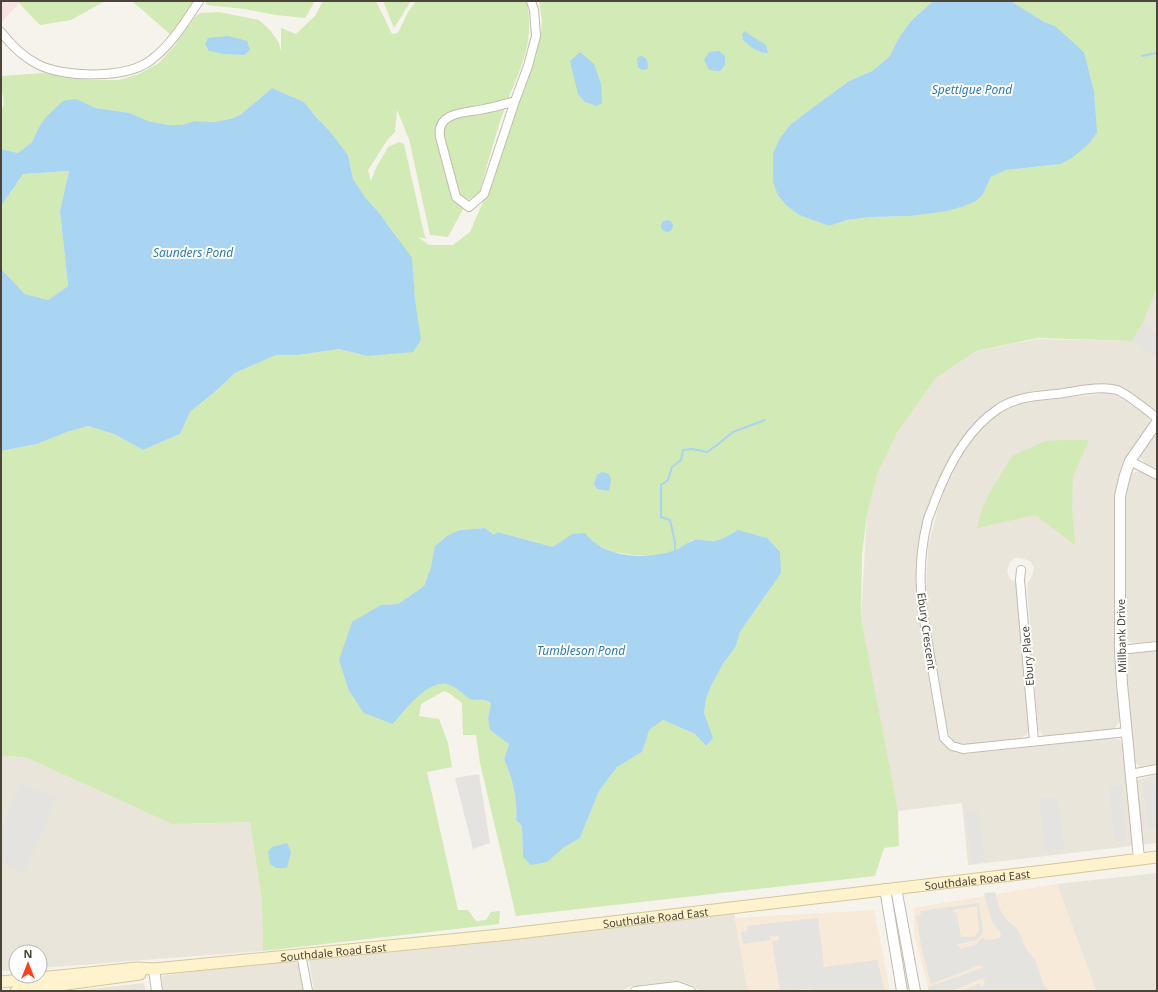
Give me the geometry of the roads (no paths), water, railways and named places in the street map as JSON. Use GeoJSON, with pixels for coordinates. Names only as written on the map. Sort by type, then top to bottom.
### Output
{"type":"FeatureCollection","features":[{"type":"Feature","properties":{"kind":"main road","name":"Southdale Road East"},"geometry":{"type":"LineString","coordinates":[[1,982],[137,968],[154,969],[510,934],[1157,857]]}},
{"type":"Feature","properties":{"kind":"main road","name":"Southdale Road East"},"geometry":{"type":"LineString","coordinates":[[16,991],[138,975],[154,969]]}},
{"type":"Feature","properties":{"kind":"street"},"geometry":{"type":"LineString","coordinates":[[1,32],[17,50],[37,64],[46,68],[77,73],[116,73],[138,67],[151,60],[173,40],[199,1]]}},
{"type":"Feature","properties":{"kind":"street"},"geometry":{"type":"LineString","coordinates":[[515,101],[485,109],[453,114],[445,120],[440,127],[440,137],[456,197],[469,207],[484,194],[528,66],[536,36],[534,10],[531,1]]}},
{"type":"Feature","properties":{"kind":"street","name":"Ebury Crescent"},"geometry":{"type":"LineString","coordinates":[[1127,732],[963,749],[952,746],[944,738],[923,614],[921,568],[927,522],[942,482],[961,447],[979,425],[998,408],[1014,401],[1029,397],[1101,389],[1117,390],[1157,418]]}},
{"type":"Feature","properties":{"kind":"street","name":"Millbank Drive"},"geometry":{"type":"LineString","coordinates":[[1139,859],[1120,650],[1120,496],[1130,461],[1157,422]]}},
{"type":"Feature","properties":{"kind":"street"},"geometry":{"type":"LineString","coordinates":[[1130,461],[1157,475]]}},
{"type":"Feature","properties":{"kind":"street","name":"Ebury Place"},"geometry":{"type":"LineString","coordinates":[[1021,570],[1020,580],[1034,741]]}},
{"type":"Feature","properties":{"kind":"street"},"geometry":{"type":"LineString","coordinates":[[1120,650],[1157,646]]}},
{"type":"Feature","properties":{"kind":"street"},"geometry":{"type":"LineString","coordinates":[[1131,774],[1157,769]]}},
{"type":"Feature","properties":{"kind":"street"},"geometry":{"type":"LineString","coordinates":[[896,888],[916,991]]}},
{"type":"Feature","properties":{"kind":"street"},"geometry":{"type":"LineString","coordinates":[[885,889],[902,991]]}},
{"type":"Feature","properties":{"kind":"street"},"geometry":{"type":"LineString","coordinates":[[301,954],[308,991]]}},
{"type":"Feature","properties":{"kind":"street"},"geometry":{"type":"LineString","coordinates":[[154,969],[158,991]]}},
{"type":"Feature","properties":{"kind":"street"},"geometry":{"type":"LineString","coordinates":[[635,991],[677,986],[691,991]]}},
{"type":"Feature","properties":{"kind":"water","name":"Spettigue Pond"},"geometry":{"type":"Polygon","coordinates":[[[933,1],[1011,1],[1044,22],[1055,26],[1084,52],[1094,91],[1097,132],[1089,144],[1073,157],[1061,164],[1006,170],[991,177],[983,194],[976,201],[947,211],[910,216],[871,217],[847,220],[829,226],[799,215],[786,205],[778,195],[773,182],[773,153],[780,138],[790,125],[811,109],[849,81],[872,71],[889,57],[900,36],[911,21],[933,1]]]}},
{"type":"Feature","properties":{"kind":"water"},"geometry":{"type":"Polygon","coordinates":[[[745,31],[766,45],[768,53],[764,53],[751,47],[743,40],[742,34],[745,31]]]}},
{"type":"Feature","properties":{"kind":"water"},"geometry":{"type":"Polygon","coordinates":[[[228,36],[247,41],[250,50],[244,55],[224,54],[209,51],[205,44],[208,38],[228,36]]]}},
{"type":"Feature","properties":{"kind":"water"},"geometry":{"type":"Polygon","coordinates":[[[719,51],[725,56],[725,65],[720,71],[709,70],[704,60],[709,52],[719,51]]]}},
{"type":"Feature","properties":{"kind":"water"},"geometry":{"type":"Polygon","coordinates":[[[580,52],[594,64],[601,84],[602,103],[597,106],[585,102],[578,94],[570,61],[580,52]]]}},
{"type":"Feature","properties":{"kind":"water"},"geometry":{"type":"Polygon","coordinates":[[[640,56],[646,58],[648,68],[645,70],[638,67],[637,58],[640,56]]]}},
{"type":"Feature","properties":{"kind":"water","name":"Saunders Pond"},"geometry":{"type":"Polygon","coordinates":[[[272,88],[304,102],[331,133],[348,155],[353,179],[412,258],[415,300],[421,340],[413,352],[367,356],[339,349],[298,355],[276,355],[235,373],[190,412],[180,434],[143,450],[114,434],[88,426],[67,432],[37,444],[1,451],[1,269],[25,294],[48,300],[68,286],[60,211],[69,171],[23,174],[1,206],[1,149],[18,153],[32,142],[46,117],[63,101],[76,99],[96,108],[130,113],[148,121],[168,125],[182,125],[195,121],[214,122],[230,119],[240,115],[272,88]]]}},
{"type":"Feature","properties":{"kind":"water"},"geometry":{"type":"Polygon","coordinates":[[[665,220],[669,220],[673,226],[669,232],[665,232],[661,228],[661,224],[665,220]]]}},
{"type":"Feature","properties":{"kind":"water"},"geometry":{"type":"Polygon","coordinates":[[[602,472],[609,474],[611,480],[609,491],[597,489],[594,484],[597,475],[602,472]]]}},
{"type":"Feature","properties":{"kind":"water","name":"Tumbleson Pond"},"geometry":{"type":"Polygon","coordinates":[[[485,528],[494,535],[498,532],[553,547],[572,534],[585,533],[603,548],[626,555],[638,556],[650,556],[673,551],[695,540],[716,541],[738,530],[767,538],[780,552],[781,573],[740,632],[736,646],[723,664],[706,699],[704,713],[713,738],[706,746],[695,734],[663,720],[649,730],[642,752],[617,767],[599,791],[580,838],[563,848],[547,862],[531,865],[523,857],[522,826],[516,820],[514,789],[510,773],[504,759],[509,744],[490,730],[488,718],[491,703],[484,700],[470,699],[453,686],[439,684],[431,687],[416,698],[393,724],[364,713],[349,691],[339,660],[352,622],[381,605],[398,604],[424,586],[431,567],[435,546],[447,536],[460,530],[485,528]]]}},
{"type":"Feature","properties":{"kind":"water"},"geometry":{"type":"Polygon","coordinates":[[[287,843],[291,852],[287,868],[276,868],[270,864],[268,852],[272,847],[287,843]]]}},
{"type":"Feature","properties":{"kind":"waterway"},"geometry":{"type":"LineString","coordinates":[[1142,56],[1157,53]]}},
{"type":"Feature","properties":{"kind":"waterway"},"geometry":{"type":"LineString","coordinates":[[675,551],[675,542],[670,520],[661,517],[661,485],[668,480],[672,467],[681,460],[683,450],[692,449],[707,452],[733,432],[765,420]]}}]}
